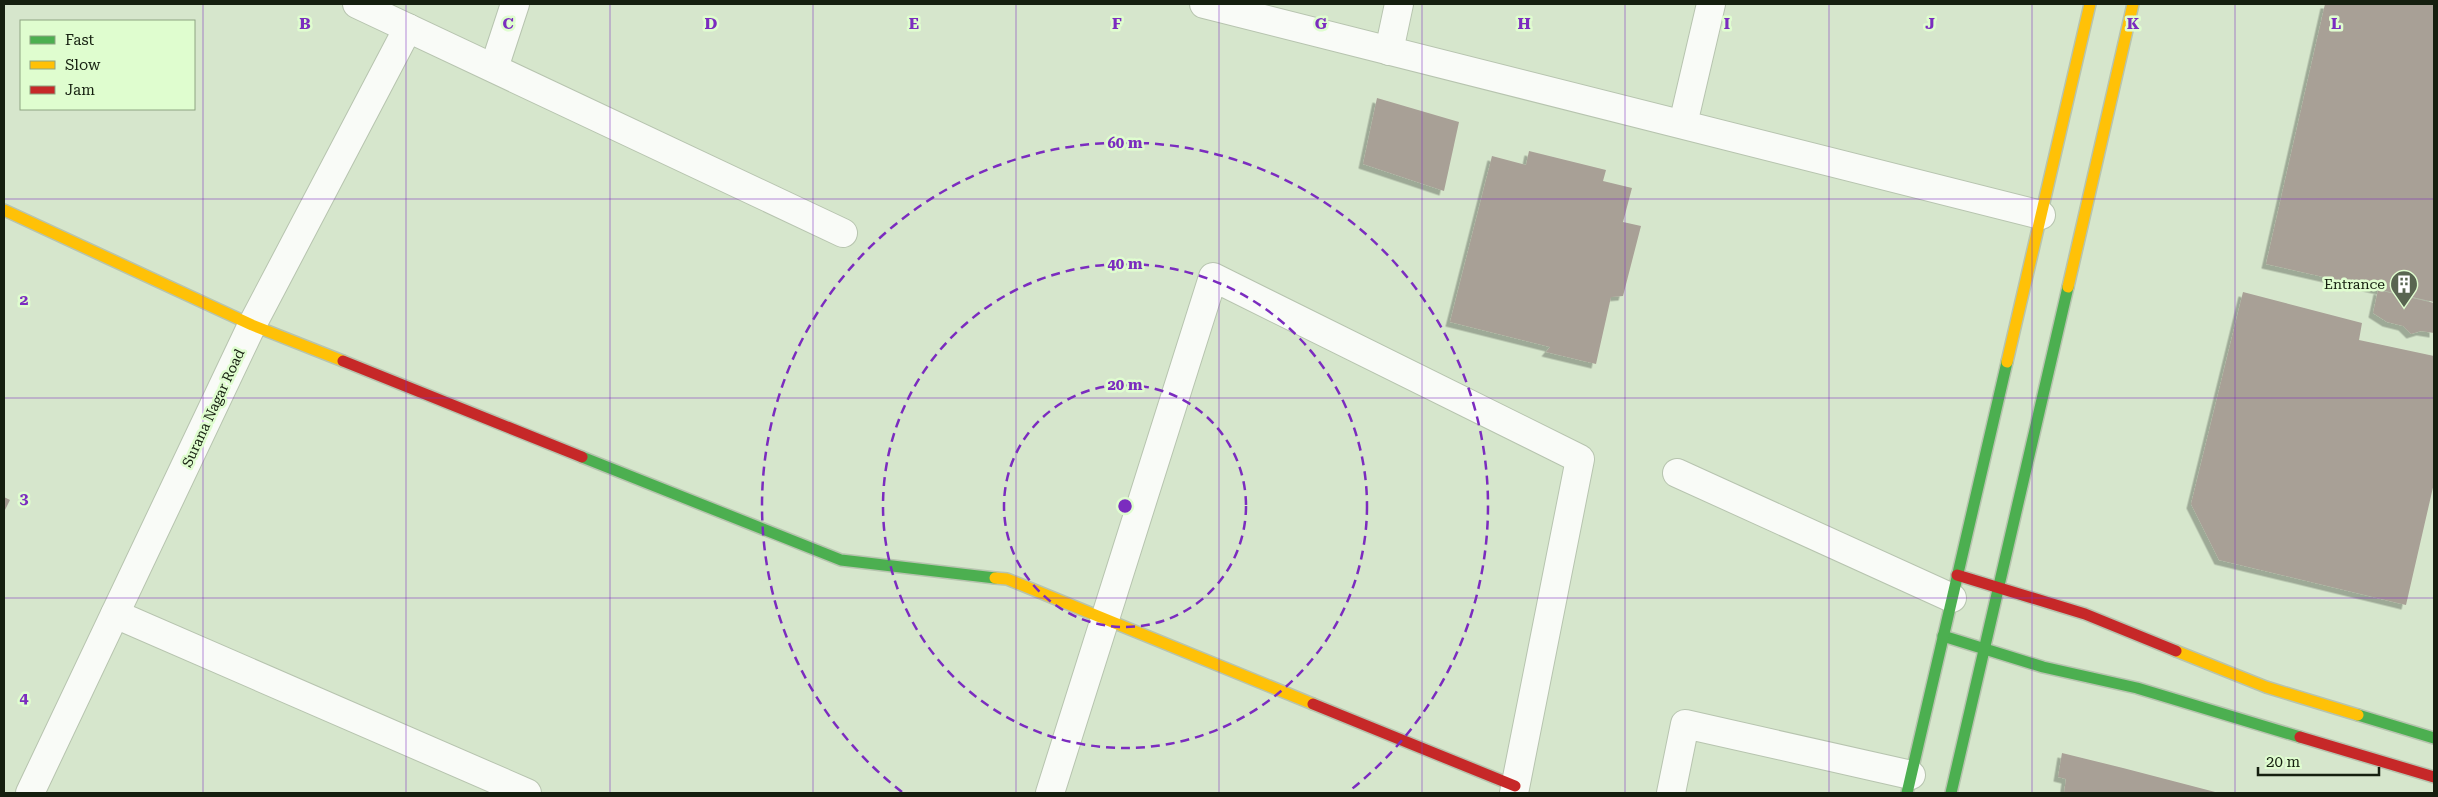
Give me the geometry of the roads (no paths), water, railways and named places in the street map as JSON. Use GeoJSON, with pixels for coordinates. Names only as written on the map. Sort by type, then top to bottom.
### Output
{"type":"FeatureCollection","features":[{"type":"Feature","properties":{"kind":"street"},"geometry":{"type":"LineString","coordinates":[[357,4],[843,233]]}},
{"type":"Feature","properties":{"kind":"street"},"geometry":{"type":"LineString","coordinates":[[494,68],[515,4]]}},
{"type":"Feature","properties":{"kind":"street"},"geometry":{"type":"LineString","coordinates":[[1204,4],[2041,214]]}},
{"type":"Feature","properties":{"kind":"street"},"geometry":{"type":"LineString","coordinates":[[1389,51],[1400,4]]}},
{"type":"Feature","properties":{"kind":"street"},"geometry":{"type":"LineString","coordinates":[[1683,124],[1711,4]]}},
{"type":"Feature","properties":{"kind":"street"},"geometry":{"type":"LineString","coordinates":[[1671,793],[1685,724],[1909,784],[2090,4]]}},
{"type":"Feature","properties":{"kind":"street"},"geometry":{"type":"LineString","coordinates":[[1951,793],[2133,4]]}},
{"type":"Feature","properties":{"kind":"street","name":"Surana Nagar Road"},"geometry":{"type":"LineString","coordinates":[[30,793],[252,325],[408,28]]}},
{"type":"Feature","properties":{"kind":"street"},"geometry":{"type":"LineString","coordinates":[[4,210],[252,325],[841,560],[1007,579],[1104,619],[1514,790],[1580,459],[1212,277],[1104,619],[1050,793]]}},
{"type":"Feature","properties":{"kind":"street"},"geometry":{"type":"LineString","coordinates":[[1677,473],[1955,586],[1998,587],[2085,614],[2266,687],[2434,738]]}},
{"type":"Feature","properties":{"kind":"street"},"geometry":{"type":"LineString","coordinates":[[115,614],[528,793]]}},
{"type":"Feature","properties":{"kind":"street"},"geometry":{"type":"LineString","coordinates":[[1943,636],[2044,667],[2137,688],[2434,777]]}},
{"type":"Feature","properties":{"kind":"place","name":"Entrance"},"geometry":{"type":"Point","coordinates":[2404,308]}}]}
